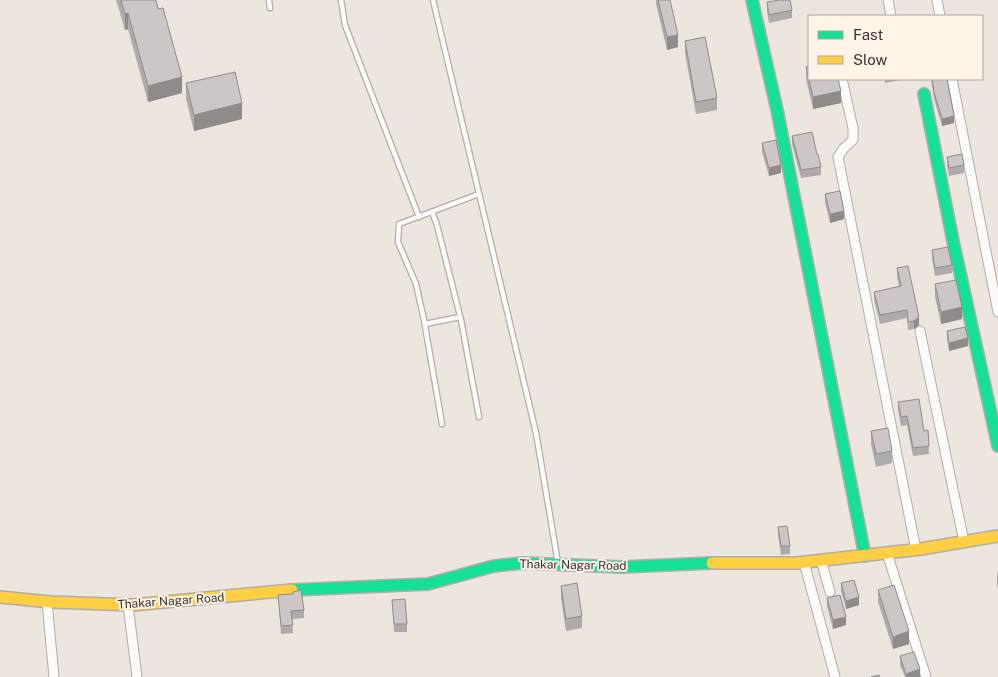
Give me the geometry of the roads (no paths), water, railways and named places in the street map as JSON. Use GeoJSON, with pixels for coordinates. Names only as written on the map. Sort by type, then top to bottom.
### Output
{"type":"FeatureCollection","features":[{"type":"Feature","properties":{"kind":"street"},"geometry":{"type":"LineString","coordinates":[[752,0],[777,110],[865,556]]}},
{"type":"Feature","properties":{"kind":"street"},"geometry":{"type":"LineString","coordinates":[[888,0],[891,15]]}},
{"type":"Feature","properties":{"kind":"street"},"geometry":{"type":"LineString","coordinates":[[937,0],[940,15]]}},
{"type":"Feature","properties":{"kind":"street"},"geometry":{"type":"LineString","coordinates":[[842,80],[853,128],[853,140],[838,157],[916,550]]}},
{"type":"Feature","properties":{"kind":"street"},"geometry":{"type":"LineString","coordinates":[[952,80],[998,312]]}},
{"type":"Feature","properties":{"kind":"street"},"geometry":{"type":"LineString","coordinates":[[924,94],[998,446]]}},
{"type":"Feature","properties":{"kind":"street"},"geometry":{"type":"LineString","coordinates":[[920,331],[964,542]]}},
{"type":"Feature","properties":{"kind":"street","name":"Thakar Nagar Road"},"geometry":{"type":"LineString","coordinates":[[0,597],[47,602],[128,605],[186,602],[326,586],[428,584],[494,566],[522,563],[622,567],[804,562],[916,550],[998,536]]}},
{"type":"Feature","properties":{"kind":"street"},"geometry":{"type":"LineString","coordinates":[[886,553],[926,677]]}},
{"type":"Feature","properties":{"kind":"street"},"geometry":{"type":"LineString","coordinates":[[821,560],[830,592]]}},
{"type":"Feature","properties":{"kind":"street"},"geometry":{"type":"LineString","coordinates":[[804,562],[835,677]]}},
{"type":"Feature","properties":{"kind":"street"},"geometry":{"type":"LineString","coordinates":[[47,602],[54,677]]}},
{"type":"Feature","properties":{"kind":"street"},"geometry":{"type":"LineString","coordinates":[[128,605],[137,677]]}},
{"type":"Feature","properties":{"kind":"lane"},"geometry":{"type":"LineString","coordinates":[[269,0],[270,8]]}},
{"type":"Feature","properties":{"kind":"lane"},"geometry":{"type":"LineString","coordinates":[[341,0],[345,25],[419,216]]}},
{"type":"Feature","properties":{"kind":"lane"},"geometry":{"type":"LineString","coordinates":[[433,0],[536,433],[558,564]]}},
{"type":"Feature","properties":{"kind":"lane"},"geometry":{"type":"LineString","coordinates":[[442,424],[425,324],[416,284],[398,242],[399,224],[479,194]]}},
{"type":"Feature","properties":{"kind":"lane"},"geometry":{"type":"LineString","coordinates":[[432,212],[437,225],[460,318],[479,417]]}},
{"type":"Feature","properties":{"kind":"lane"},"geometry":{"type":"LineString","coordinates":[[425,324],[460,318]]}}]}
